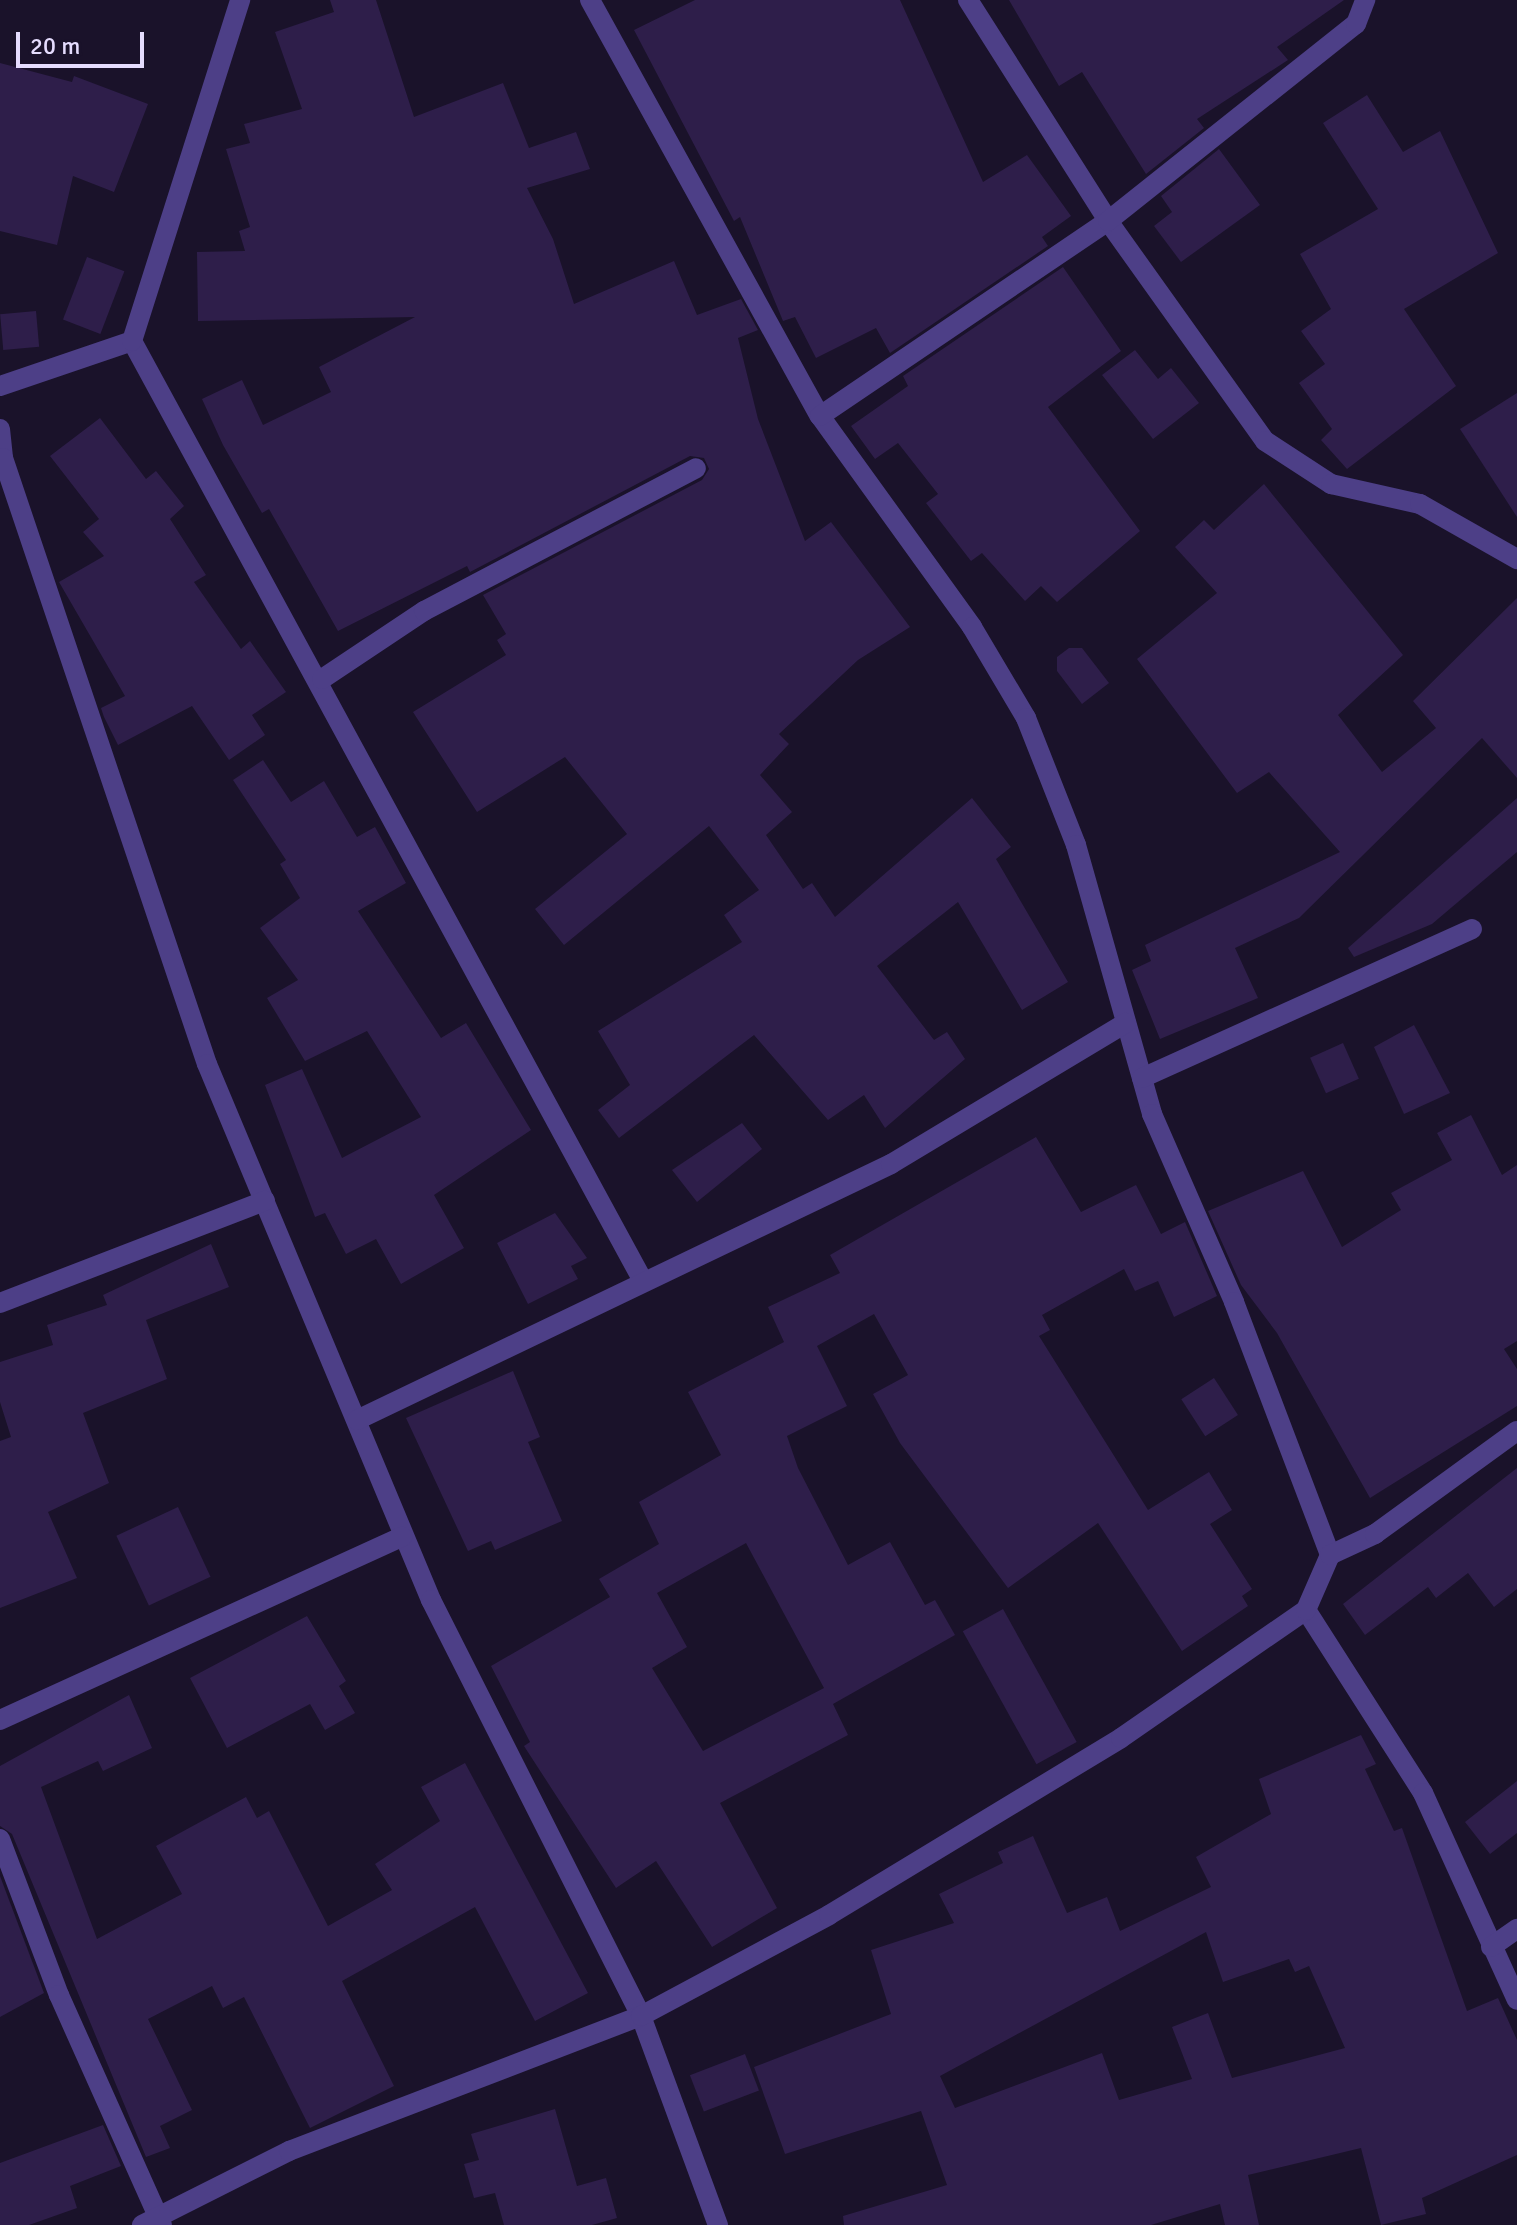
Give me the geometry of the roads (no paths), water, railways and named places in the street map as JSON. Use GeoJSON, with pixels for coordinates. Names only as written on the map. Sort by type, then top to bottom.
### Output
{"type":"FeatureCollection","features":[{"type":"Feature","properties":{"kind":"street"},"geometry":{"type":"LineString","coordinates":[[240,0],[132,341],[322,679],[343,737],[643,1281]]}},
{"type":"Feature","properties":{"kind":"street"},"geometry":{"type":"LineString","coordinates":[[590,0],[820,416],[972,627],[1026,718],[1076,845],[1142,1078],[1330,1555]]}},
{"type":"Feature","properties":{"kind":"street"},"geometry":{"type":"LineString","coordinates":[[968,0],[1108,221],[1265,441],[1331,484],[1420,504],[1517,559]]}},
{"type":"Feature","properties":{"kind":"street"},"geometry":{"type":"LineString","coordinates":[[820,416],[1108,221],[1356,24],[1365,0]]}},
{"type":"Feature","properties":{"kind":"street"},"geometry":{"type":"LineString","coordinates":[[0,386],[132,341]]}},
{"type":"Feature","properties":{"kind":"street"},"geometry":{"type":"LineString","coordinates":[[0,429],[3,458],[197,1035],[357,1420],[402,1537],[641,2016],[718,2225]]}},
{"type":"Feature","properties":{"kind":"street"},"geometry":{"type":"LineString","coordinates":[[322,679],[424,611],[696,468]]}},
{"type":"Feature","properties":{"kind":"street"},"geometry":{"type":"LineString","coordinates":[[1142,1078],[1472,929]]}},
{"type":"Feature","properties":{"kind":"street"},"geometry":{"type":"LineString","coordinates":[[357,1420],[891,1164],[1126,1023]]}},
{"type":"Feature","properties":{"kind":"street"},"geometry":{"type":"LineString","coordinates":[[0,1303],[265,1201]]}},
{"type":"Feature","properties":{"kind":"street"},"geometry":{"type":"LineString","coordinates":[[0,1839],[59,1995],[155,2224],[289,2151],[641,2016],[829,1915],[1121,1738],[1306,1610],[1330,1555],[1375,1534],[1517,1431]]}},
{"type":"Feature","properties":{"kind":"street"},"geometry":{"type":"LineString","coordinates":[[0,1720],[402,1537]]}},
{"type":"Feature","properties":{"kind":"street"},"geometry":{"type":"LineString","coordinates":[[1306,1610],[1423,1793],[1517,2000]]}},
{"type":"Feature","properties":{"kind":"street"},"geometry":{"type":"LineString","coordinates":[[1491,1947],[1517,1929]]}}]}
